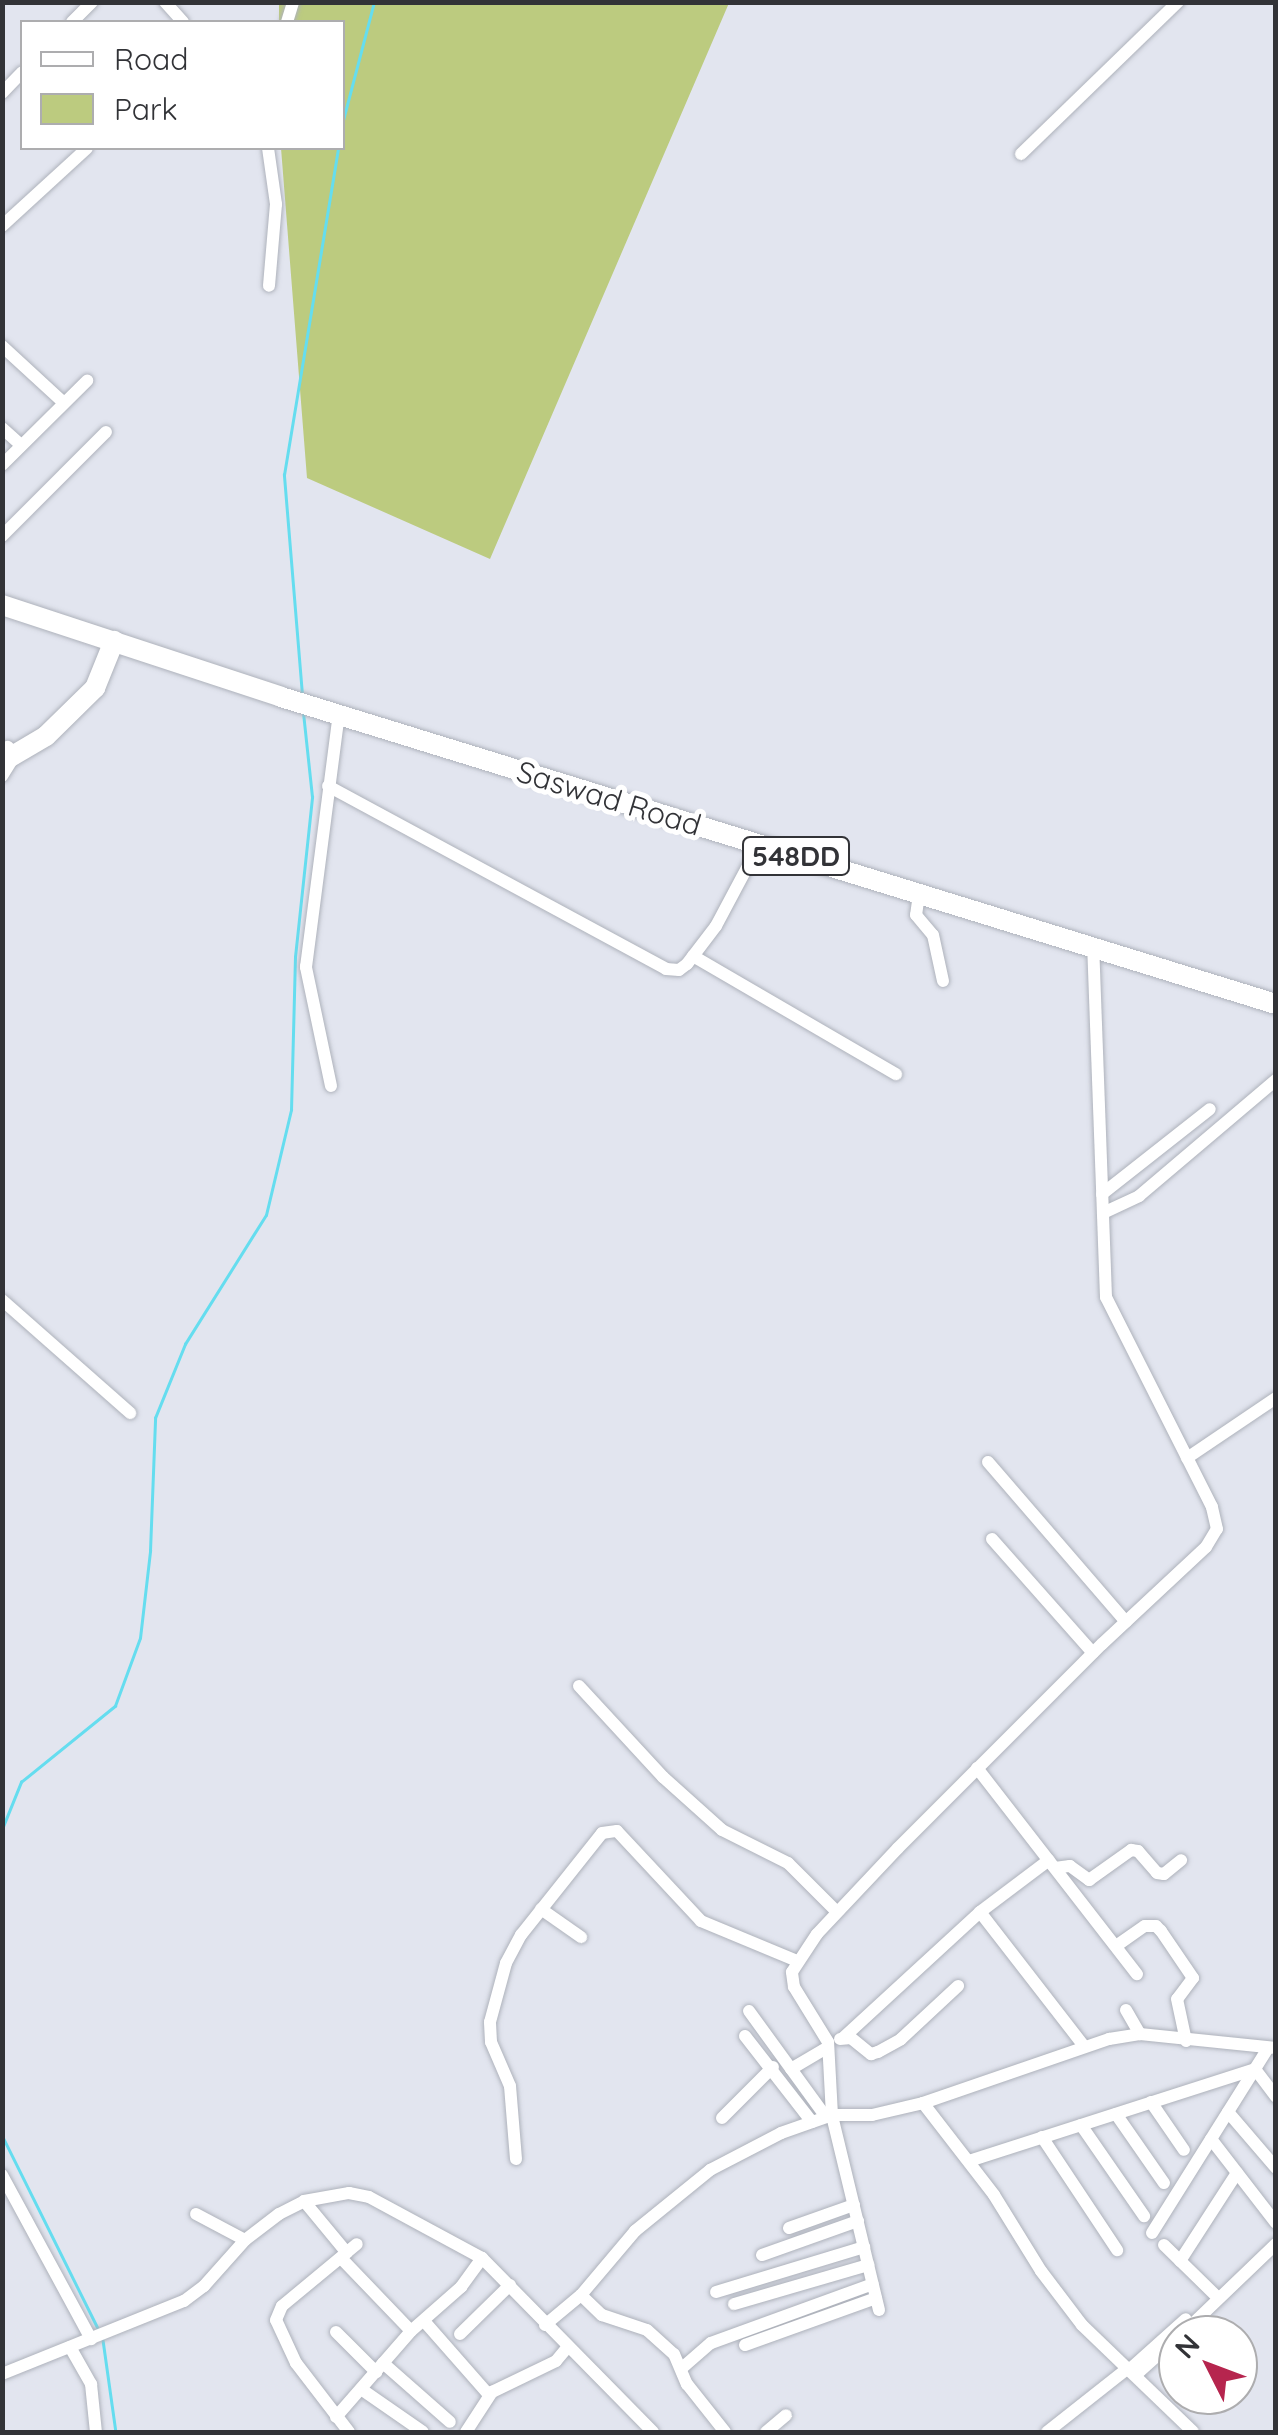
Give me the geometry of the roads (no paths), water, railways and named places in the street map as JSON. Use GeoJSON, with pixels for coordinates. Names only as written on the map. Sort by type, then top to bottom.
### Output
{"type":"FeatureCollection","features":[{"type":"Feature","properties":{"kind":"highway","name":"Saswad Road"},"geometry":{"type":"LineString","coordinates":[[2,605],[281,697],[1276,1004]]}},
{"type":"Feature","properties":{"kind":"highway"},"geometry":{"type":"LineString","coordinates":[[6,758],[46,736],[95,688],[109,639]]}},
{"type":"Feature","properties":{"kind":"street"},"geometry":{"type":"LineString","coordinates":[[74,20],[92,2]]}},
{"type":"Feature","properties":{"kind":"street"},"geometry":{"type":"LineString","coordinates":[[1021,154],[1178,2]]}},
{"type":"Feature","properties":{"kind":"street"},"geometry":{"type":"LineString","coordinates":[[2,93],[20,74]]}},
{"type":"Feature","properties":{"kind":"street"},"geometry":{"type":"LineString","coordinates":[[2,226],[85,150]]}},
{"type":"Feature","properties":{"kind":"street"},"geometry":{"type":"LineString","coordinates":[[268,150],[276,204],[268,286]]}},
{"type":"Feature","properties":{"kind":"street"},"geometry":{"type":"LineString","coordinates":[[2,346],[64,403]]}},
{"type":"Feature","properties":{"kind":"street"},"geometry":{"type":"LineString","coordinates":[[2,464],[87,382]]}},
{"type":"Feature","properties":{"kind":"street"},"geometry":{"type":"LineString","coordinates":[[2,428],[20,444]]}},
{"type":"Feature","properties":{"kind":"street"},"geometry":{"type":"LineString","coordinates":[[2,536],[106,432]]}},
{"type":"Feature","properties":{"kind":"street"},"geometry":{"type":"LineString","coordinates":[[331,1086],[306,967],[340,714]]}},
{"type":"Feature","properties":{"kind":"street"},"geometry":{"type":"LineString","coordinates":[[328,786],[666,969],[679,970],[693,956],[734,897],[759,845]]}},
{"type":"Feature","properties":{"kind":"street"},"geometry":{"type":"LineString","coordinates":[[919,894],[916,915],[933,936],[943,981]]}},
{"type":"Feature","properties":{"kind":"street"},"geometry":{"type":"LineString","coordinates":[[823,2118],[828,2044],[794,1987],[792,1972],[797,1961],[838,1912],[976,1768],[1206,1548],[1218,1529],[1212,1507],[1106,1297],[1094,948]]}},
{"type":"Feature","properties":{"kind":"street"},"geometry":{"type":"LineString","coordinates":[[693,956],[896,1074]]}},
{"type":"Feature","properties":{"kind":"street"},"geometry":{"type":"LineString","coordinates":[[1103,1213],[1139,1196],[1276,1080]]}},
{"type":"Feature","properties":{"kind":"street"},"geometry":{"type":"LineString","coordinates":[[1102,1194],[1210,1109]]}},
{"type":"Feature","properties":{"kind":"street"},"geometry":{"type":"LineString","coordinates":[[2,1300],[130,1413]]}},
{"type":"Feature","properties":{"kind":"street"},"geometry":{"type":"LineString","coordinates":[[1187,1458],[1273,1405]]}},
{"type":"Feature","properties":{"kind":"street"},"geometry":{"type":"LineString","coordinates":[[988,1462],[1126,1622]]}},
{"type":"Feature","properties":{"kind":"street"},"geometry":{"type":"LineString","coordinates":[[992,1539],[1093,1653]]}},
{"type":"Feature","properties":{"kind":"street"},"geometry":{"type":"LineString","coordinates":[[579,1686],[663,1778],[722,1830],[788,1863],[838,1912]]}},
{"type":"Feature","properties":{"kind":"street"},"geometry":{"type":"LineString","coordinates":[[976,1768],[1137,1974]]}},
{"type":"Feature","properties":{"kind":"street"},"geometry":{"type":"LineString","coordinates":[[516,2158],[512,2095],[491,2042],[490,2022],[506,1963],[541,1910],[609,1829],[701,1922],[797,1961]]}},
{"type":"Feature","properties":{"kind":"street"},"geometry":{"type":"LineString","coordinates":[[791,2069],[842,2038],[980,1912],[1052,1864],[1070,1866],[1089,1880],[1131,1850],[1138,1851],[1157,1873],[1164,1874],[1181,1860]]}},
{"type":"Feature","properties":{"kind":"street"},"geometry":{"type":"LineString","coordinates":[[541,1910],[581,1937]]}},
{"type":"Feature","properties":{"kind":"street"},"geometry":{"type":"LineString","coordinates":[[980,1912],[1084,2046]]}},
{"type":"Feature","properties":{"kind":"street"},"geometry":{"type":"LineString","coordinates":[[1116,1946],[1145,1926],[1156,1926],[1192,1973],[1190,1984],[1178,1998],[1186,2041]]}},
{"type":"Feature","properties":{"kind":"street"},"geometry":{"type":"LineString","coordinates":[[842,2038],[851,2038],[872,2054],[878,2052],[901,2039],[958,1986]]}},
{"type":"Feature","properties":{"kind":"street"},"geometry":{"type":"LineString","coordinates":[[1126,2010],[1140,2034]]}},
{"type":"Feature","properties":{"kind":"street"},"geometry":{"type":"LineString","coordinates":[[749,2011],[823,2118],[854,2206],[876,2298]]}},
{"type":"Feature","properties":{"kind":"street"},"geometry":{"type":"LineString","coordinates":[[546,2325],[581,2295],[635,2231],[710,2170],[781,2133],[823,2118],[872,2114],[923,2103],[1084,2046],[1140,2034],[1272,2048]]}},
{"type":"Feature","properties":{"kind":"street"},"geometry":{"type":"LineString","coordinates":[[745,2036],[823,2118]]}},
{"type":"Feature","properties":{"kind":"street"},"geometry":{"type":"LineString","coordinates":[[1152,2233],[1272,2048]]}},
{"type":"Feature","properties":{"kind":"street"},"geometry":{"type":"LineString","coordinates":[[722,2118],[773,2067]]}},
{"type":"Feature","properties":{"kind":"street"},"geometry":{"type":"LineString","coordinates":[[1255,2069],[1276,2096]]}},
{"type":"Feature","properties":{"kind":"street"},"geometry":{"type":"LineString","coordinates":[[969,2160],[1255,2069]]}},
{"type":"Feature","properties":{"kind":"street"},"geometry":{"type":"LineString","coordinates":[[1151,2102],[1184,2150]]}},
{"type":"Feature","properties":{"kind":"street"},"geometry":{"type":"LineString","coordinates":[[923,2103],[969,2160],[1082,2326],[1193,2432]]}},
{"type":"Feature","properties":{"kind":"street"},"geometry":{"type":"LineString","coordinates":[[1228,2112],[1276,2168]]}},
{"type":"Feature","properties":{"kind":"street"},"geometry":{"type":"LineString","coordinates":[[1116,2114],[1164,2183]]}},
{"type":"Feature","properties":{"kind":"street"},"geometry":{"type":"LineString","coordinates":[[1081,2125],[1144,2216]]}},
{"type":"Feature","properties":{"kind":"street"},"geometry":{"type":"LineString","coordinates":[[1042,2137],[1117,2250]]}},
{"type":"Feature","properties":{"kind":"street"},"geometry":{"type":"LineString","coordinates":[[1211,2140],[1276,2222]]}},
{"type":"Feature","properties":{"kind":"street"},"geometry":{"type":"LineString","coordinates":[[1180,2261],[1237,2173]]}},
{"type":"Feature","properties":{"kind":"street"},"geometry":{"type":"LineString","coordinates":[[2,2174],[93,2338]]}},
{"type":"Feature","properties":{"kind":"street"},"geometry":{"type":"LineString","coordinates":[[2,2374],[184,2301],[204,2286],[245,2240],[304,2201],[349,2193],[368,2196],[482,2258],[652,2432]]}},
{"type":"Feature","properties":{"kind":"street"},"geometry":{"type":"LineString","coordinates":[[304,2201],[412,2331]]}},
{"type":"Feature","properties":{"kind":"street"},"geometry":{"type":"LineString","coordinates":[[788,2228],[854,2206]]}},
{"type":"Feature","properties":{"kind":"street"},"geometry":{"type":"LineString","coordinates":[[196,2214],[245,2240]]}},
{"type":"Feature","properties":{"kind":"street"},"geometry":{"type":"LineString","coordinates":[[762,2254],[858,2221]]}},
{"type":"Feature","properties":{"kind":"street"},"geometry":{"type":"LineString","coordinates":[[1131,2371],[1276,2244]]}},
{"type":"Feature","properties":{"kind":"street"},"geometry":{"type":"LineString","coordinates":[[1164,2245],[1214,2299]]}},
{"type":"Feature","properties":{"kind":"street"},"geometry":{"type":"LineString","coordinates":[[716,2292],[864,2247]]}},
{"type":"Feature","properties":{"kind":"street"},"geometry":{"type":"LineString","coordinates":[[348,2252],[282,2306],[276,2320],[296,2364],[342,2427],[362,2389],[412,2331],[461,2287],[482,2258]]}},
{"type":"Feature","properties":{"kind":"street"},"geometry":{"type":"LineString","coordinates":[[734,2304],[868,2265]]}},
{"type":"Feature","properties":{"kind":"street"},"geometry":{"type":"LineString","coordinates":[[460,2334],[510,2285]]}},
{"type":"Feature","properties":{"kind":"street"},"geometry":{"type":"LineString","coordinates":[[581,2295],[602,2315],[655,2336],[682,2368],[686,2384],[726,2432]]}},
{"type":"Feature","properties":{"kind":"street"},"geometry":{"type":"LineString","coordinates":[[682,2368],[712,2344],[876,2298]]}},
{"type":"Feature","properties":{"kind":"street"},"geometry":{"type":"LineString","coordinates":[[745,2345],[876,2298]]}},
{"type":"Feature","properties":{"kind":"street"},"geometry":{"type":"LineString","coordinates":[[1203,2315],[1214,2299]]}},
{"type":"Feature","properties":{"kind":"street"},"geometry":{"type":"LineString","coordinates":[[424,2321],[489,2395]]}},
{"type":"Feature","properties":{"kind":"street"},"geometry":{"type":"LineString","coordinates":[[336,2332],[450,2422]]}},
{"type":"Feature","properties":{"kind":"street"},"geometry":{"type":"LineString","coordinates":[[70,2348],[90,2384],[96,2432]]}},
{"type":"Feature","properties":{"kind":"street"},"geometry":{"type":"LineString","coordinates":[[466,2432],[489,2395],[556,2361],[567,2348]]}},
{"type":"Feature","properties":{"kind":"street"},"geometry":{"type":"LineString","coordinates":[[1046,2432],[1158,2351]]}},
{"type":"Feature","properties":{"kind":"street"},"geometry":{"type":"LineString","coordinates":[[362,2389],[423,2432]]}},
{"type":"Feature","properties":{"kind":"street"},"geometry":{"type":"LineString","coordinates":[[766,2432],[786,2415]]}},
{"type":"Feature","properties":{"kind":"waterway"},"geometry":{"type":"LineString","coordinates":[[345,113],[374,2]]}},
{"type":"Feature","properties":{"kind":"waterway"},"geometry":{"type":"LineString","coordinates":[[302,695],[284,475],[338,150]]}},
{"type":"Feature","properties":{"kind":"waterway"},"geometry":{"type":"LineString","coordinates":[[2,1829],[21,1782],[115,1706],[140,1638],[150,1551],[155,1418],[185,1344],[266,1215],[291,1110],[295,957],[312,797],[303,713]]}},
{"type":"Feature","properties":{"kind":"waterway"},"geometry":{"type":"LineString","coordinates":[[2,2135],[98,2328]]}},
{"type":"Feature","properties":{"kind":"waterway"},"geometry":{"type":"LineString","coordinates":[[103,2340],[116,2432]]}}]}
